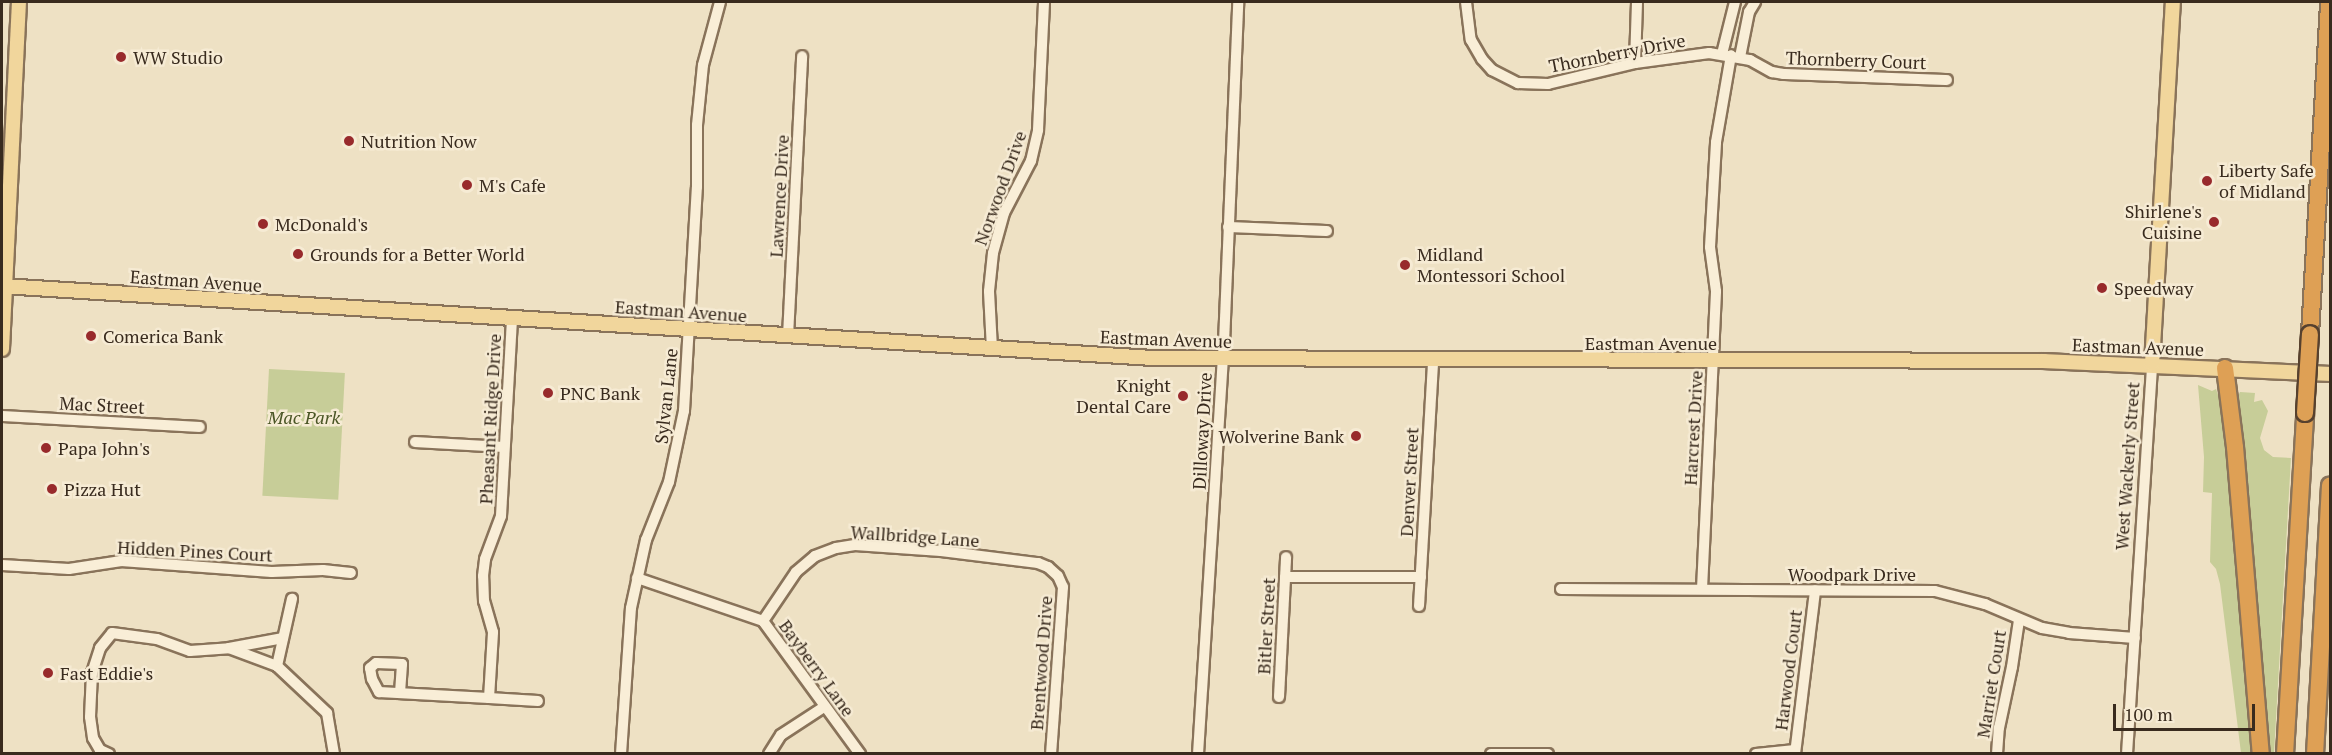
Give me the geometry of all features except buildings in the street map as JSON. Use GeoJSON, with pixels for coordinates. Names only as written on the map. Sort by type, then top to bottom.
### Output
{"type":"FeatureCollection","features":[{"type":"Feature","properties":{"kind":"highway"},"geometry":{"type":"LineString","coordinates":[[2285,753],[2330,2]]}},
{"type":"Feature","properties":{"kind":"highway"},"geometry":{"type":"LineString","coordinates":[[2225,368],[2235,447],[2261,753]]}},
{"type":"Feature","properties":{"kind":"highway"},"geometry":{"type":"LineString","coordinates":[[2315,753],[2331,485]]}},
{"type":"Feature","properties":{"kind":"main road"},"geometry":{"type":"LineString","coordinates":[[2,349],[3,287],[19,2]]}},
{"type":"Feature","properties":{"kind":"main road","name":"West Wackerly Street"},"geometry":{"type":"LineString","coordinates":[[2152,364],[2173,2]]}},
{"type":"Feature","properties":{"kind":"main road","name":"Eastman Avenue"},"geometry":{"type":"LineString","coordinates":[[3,287],[992,349],[1223,359],[2152,364],[2331,374]]}},
{"type":"Feature","properties":{"kind":"street","name":"Sylvan Lane"},"geometry":{"type":"LineString","coordinates":[[621,753],[631,608],[646,540],[669,482],[684,411],[697,186],[697,125],[703,65],[720,2]]}},
{"type":"Feature","properties":{"kind":"street","name":"Norwood Drive"},"geometry":{"type":"LineString","coordinates":[[992,349],[989,291],[993,253],[1004,213],[1031,161],[1038,130],[1044,2]]}},
{"type":"Feature","properties":{"kind":"street","name":"Dilloway Drive"},"geometry":{"type":"LineString","coordinates":[[1198,753],[1223,359],[1238,2]]}},
{"type":"Feature","properties":{"kind":"street","name":"Thornberry Drive"},"geometry":{"type":"LineString","coordinates":[[1466,2],[1471,40],[1482,59],[1506,78],[1533,85],[1548,84],[1635,63],[1691,55],[1731,55]]}},
{"type":"Feature","properties":{"kind":"street"},"geometry":{"type":"LineString","coordinates":[[1635,63],[1637,2]]}},
{"type":"Feature","properties":{"kind":"street"},"geometry":{"type":"LineString","coordinates":[[1731,55],[1735,2]]}},
{"type":"Feature","properties":{"kind":"street"},"geometry":{"type":"LineString","coordinates":[[1731,55],[1755,2]]}},
{"type":"Feature","properties":{"kind":"street","name":"Thornberry Court"},"geometry":{"type":"LineString","coordinates":[[1731,55],[1772,72],[1783,74],[1947,80]]}},
{"type":"Feature","properties":{"kind":"street","name":"Harcrest Drive"},"geometry":{"type":"LineString","coordinates":[[1702,589],[1716,291],[1710,247],[1716,142],[1731,55]]}},
{"type":"Feature","properties":{"kind":"street","name":"Lawrence Drive"},"geometry":{"type":"LineString","coordinates":[[788,336],[802,56]]}},
{"type":"Feature","properties":{"kind":"street"},"geometry":{"type":"LineString","coordinates":[[1228,227],[1327,231]]}},
{"type":"Feature","properties":{"kind":"street","name":"Pheasant Ridge Drive"},"geometry":{"type":"LineString","coordinates":[[489,698],[493,632],[484,601],[483,576],[485,559],[501,516],[512,319]]}},
{"type":"Feature","properties":{"kind":"street","name":"Denver Street"},"geometry":{"type":"LineString","coordinates":[[1419,606],[1433,360]]}},
{"type":"Feature","properties":{"kind":"street","name":"West Wackerly Street"},"geometry":{"type":"LineString","coordinates":[[2127,753],[2152,364]]}},
{"type":"Feature","properties":{"kind":"street","name":"Mac Street"},"geometry":{"type":"LineString","coordinates":[[2,416],[200,427]]}},
{"type":"Feature","properties":{"kind":"street"},"geometry":{"type":"LineString","coordinates":[[415,442],[504,447]]}},
{"type":"Feature","properties":{"kind":"street","name":"Wallbridge Lane"},"geometry":{"type":"LineString","coordinates":[[763,621],[796,572],[815,556],[836,548],[855,545],[941,551],[1027,561],[1048,567],[1059,576]]}},
{"type":"Feature","properties":{"kind":"street","name":"Bitler Street"},"geometry":{"type":"LineString","coordinates":[[1279,697],[1286,557]]}},
{"type":"Feature","properties":{"kind":"street","name":"Hidden Pines Court"},"geometry":{"type":"LineString","coordinates":[[2,565],[69,569],[121,561],[272,572],[323,570],[351,573]]}},
{"type":"Feature","properties":{"kind":"street","name":"Brentwood Drive"},"geometry":{"type":"LineString","coordinates":[[1051,753],[1063,603],[1063,588],[1059,576]]}},
{"type":"Feature","properties":{"kind":"street"},"geometry":{"type":"LineString","coordinates":[[1285,577],[1421,576]]}},
{"type":"Feature","properties":{"kind":"street","name":"Bayberry Lane"},"geometry":{"type":"LineString","coordinates":[[637,578],[763,621],[860,753]]}},
{"type":"Feature","properties":{"kind":"street","name":"Woodpark Drive"},"geometry":{"type":"LineString","coordinates":[[1561,589],[1935,591],[1985,604],[2019,620],[2069,633],[2135,638]]}},
{"type":"Feature","properties":{"kind":"street","name":"Harwood Court"},"geometry":{"type":"LineString","coordinates":[[1795,752],[1815,590]]}},
{"type":"Feature","properties":{"kind":"street"},"geometry":{"type":"LineString","coordinates":[[277,666],[292,599]]}},
{"type":"Feature","properties":{"kind":"street","name":"Marriet Court"},"geometry":{"type":"LineString","coordinates":[[1997,753],[1999,728],[2019,620]]}},
{"type":"Feature","properties":{"kind":"street"},"geometry":{"type":"LineString","coordinates":[[109,753],[100,750],[93,738],[90,717],[92,673],[100,648],[112,633],[156,639],[190,651],[229,648],[283,638]]}},
{"type":"Feature","properties":{"kind":"street"},"geometry":{"type":"LineString","coordinates":[[229,648],[277,666],[327,713],[334,753]]}},
{"type":"Feature","properties":{"kind":"street"},"geometry":{"type":"LineString","coordinates":[[400,693],[538,701]]}},
{"type":"Feature","properties":{"kind":"street"},"geometry":{"type":"LineString","coordinates":[[769,753],[781,735],[824,707]]}},
{"type":"Feature","properties":{"kind":"street"},"geometry":{"type":"LineString","coordinates":[[1756,753],[1795,752]]}},
{"type":"Feature","properties":{"kind":"street"},"geometry":{"type":"LineString","coordinates":[[1491,753],[1548,753]]}},
{"type":"Feature","properties":{"kind":"green space","name":"Mac Park"},"geometry":{"type":"Polygon","coordinates":[[[269,369],[345,373],[338,500],[262,496],[269,369]]]}},
{"type":"Feature","properties":{"kind":"green space"},"geometry":{"type":"Polygon","coordinates":[[[2198,385],[2212,391],[2216,389],[2222,406],[2251,753],[2241,753],[2220,584],[2216,569],[2210,562],[2212,493],[2203,492],[2204,457],[2198,385]]]}},
{"type":"Feature","properties":{"kind":"green space"},"geometry":{"type":"Polygon","coordinates":[[[2240,392],[2255,393],[2254,402],[2262,400],[2268,411],[2260,438],[2264,450],[2273,457],[2291,458],[2274,753],[2267,753],[2259,655],[2261,652],[2259,652],[2236,400],[2240,392]]]}},
{"type":"Feature","properties":{"kind":"place","name":"WW Studio"},"geometry":{"type":"Point","coordinates":[121,57]}},
{"type":"Feature","properties":{"kind":"place","name":"Nutrition Now"},"geometry":{"type":"Point","coordinates":[349,141]}},
{"type":"Feature","properties":{"kind":"place","name":"Liberty Safe of Midland"},"geometry":{"type":"Point","coordinates":[2207,181]}},
{"type":"Feature","properties":{"kind":"place","name":"M's Cafe"},"geometry":{"type":"Point","coordinates":[467,185]}},
{"type":"Feature","properties":{"kind":"place","name":"Shirlene's Cuisine"},"geometry":{"type":"Point","coordinates":[2214,222]}},
{"type":"Feature","properties":{"kind":"place","name":"McDonald's"},"geometry":{"type":"Point","coordinates":[263,224]}},
{"type":"Feature","properties":{"kind":"place","name":"Grounds for a Better World"},"geometry":{"type":"Point","coordinates":[298,254]}},
{"type":"Feature","properties":{"kind":"place","name":"Midland Montessori School"},"geometry":{"type":"Point","coordinates":[1405,265]}},
{"type":"Feature","properties":{"kind":"place","name":"Speedway"},"geometry":{"type":"Point","coordinates":[2102,288]}},
{"type":"Feature","properties":{"kind":"place","name":"Comerica Bank"},"geometry":{"type":"Point","coordinates":[91,336]}},
{"type":"Feature","properties":{"kind":"place","name":"PNC Bank"},"geometry":{"type":"Point","coordinates":[548,393]}},
{"type":"Feature","properties":{"kind":"place","name":"Knight Dental Care"},"geometry":{"type":"Point","coordinates":[1183,396]}},
{"type":"Feature","properties":{"kind":"place","name":"Wolverine Bank"},"geometry":{"type":"Point","coordinates":[1356,436]}},
{"type":"Feature","properties":{"kind":"place","name":"Papa John's"},"geometry":{"type":"Point","coordinates":[46,448]}},
{"type":"Feature","properties":{"kind":"place","name":"Pizza Hut"},"geometry":{"type":"Point","coordinates":[52,489]}},
{"type":"Feature","properties":{"kind":"place","name":"Fast Eddie's"},"geometry":{"type":"Point","coordinates":[48,673]}}]}
